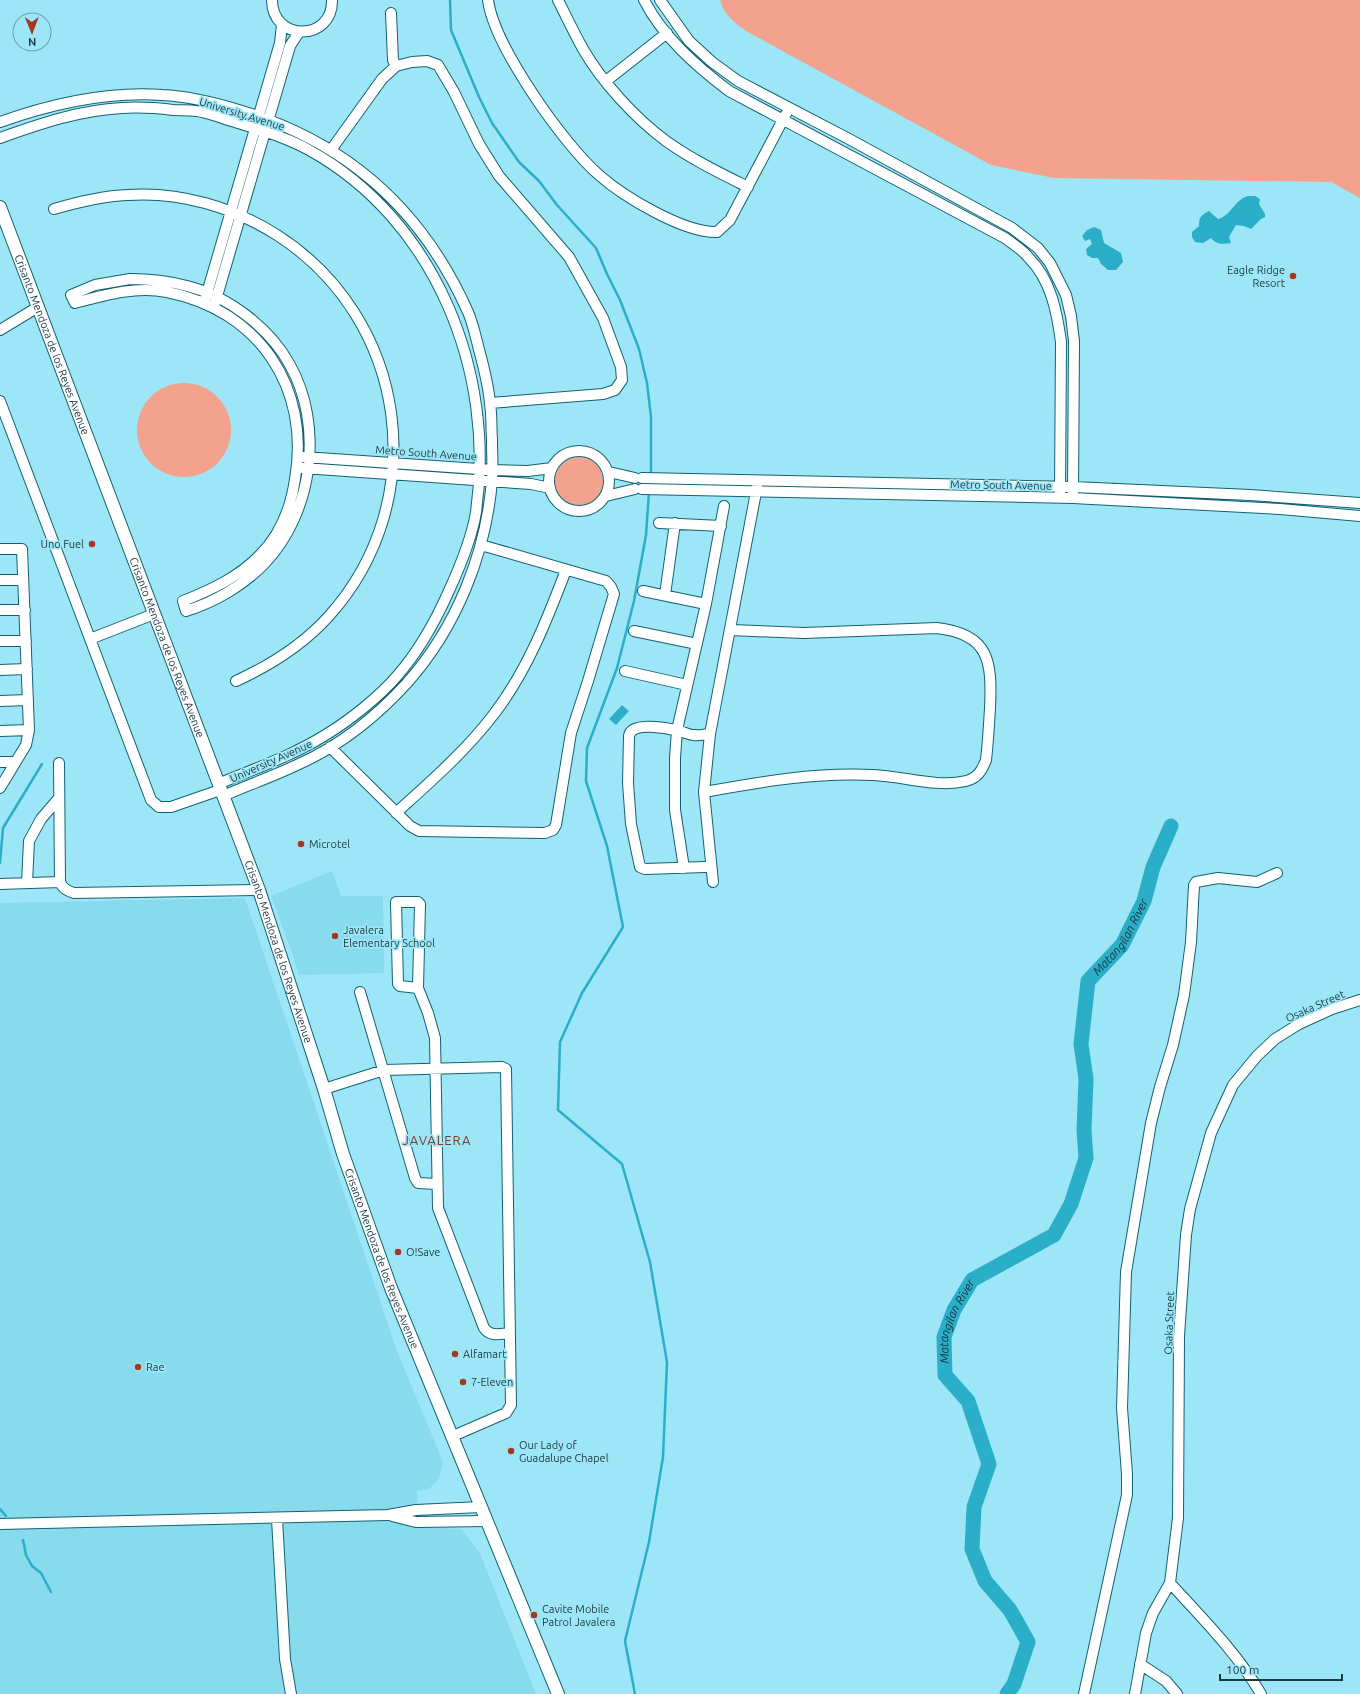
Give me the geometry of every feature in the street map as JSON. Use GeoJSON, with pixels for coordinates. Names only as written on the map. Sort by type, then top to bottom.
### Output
{"type":"FeatureCollection","features":[{"type":"Feature","properties":{"kind":"main road","name":"Crisanto Mendoza de los Reyes Avenue"},"geometry":{"type":"LineString","coordinates":[[0,207],[259,890],[324,1089],[343,1154],[391,1288],[558,1694]]}},
{"type":"Feature","properties":{"kind":"street"},"geometry":{"type":"LineString","coordinates":[[272,0],[274,13],[282,25],[288,29],[299,32],[310,31],[322,24],[330,12],[332,0]]}},
{"type":"Feature","properties":{"kind":"street"},"geometry":{"type":"LineString","coordinates":[[488,0],[489,7],[499,34],[531,91],[574,149],[599,176],[640,203],[687,227],[709,232],[717,232],[730,220],[789,107]]}},
{"type":"Feature","properties":{"kind":"street"},"geometry":{"type":"LineString","coordinates":[[558,0],[583,49],[606,81],[633,111],[666,140],[705,165],[748,187]]}},
{"type":"Feature","properties":{"kind":"street"},"geometry":{"type":"LineString","coordinates":[[644,0],[648,8],[677,47],[703,72],[729,91],[1005,238],[1029,256],[1039,269],[1053,299],[1058,317],[1061,342],[1059,498]]}},
{"type":"Feature","properties":{"kind":"street"},"geometry":{"type":"LineString","coordinates":[[660,0],[689,41],[712,62],[738,80],[1012,228],[1038,248],[1050,263],[1066,295],[1071,316],[1074,341],[1073,498]]}},
{"type":"Feature","properties":{"kind":"street"},"geometry":{"type":"LineString","coordinates":[[391,13],[393,60],[396,66]]}},
{"type":"Feature","properties":{"kind":"street"},"geometry":{"type":"LineString","coordinates":[[210,301],[261,130],[280,43],[282,25]]}},
{"type":"Feature","properties":{"kind":"street"},"geometry":{"type":"LineString","coordinates":[[264,118],[290,46],[299,32]]}},
{"type":"Feature","properties":{"kind":"street"},"geometry":{"type":"LineString","coordinates":[[606,81],[667,33]]}},
{"type":"Feature","properties":{"kind":"street"},"geometry":{"type":"LineString","coordinates":[[331,150],[382,79],[396,66],[412,62],[427,61],[438,65],[454,92],[479,144],[499,176],[569,257],[603,318],[621,367],[622,380],[620,385],[610,393],[490,403]]}},
{"type":"Feature","properties":{"kind":"street","name":"University Avenue"},"geometry":{"type":"LineString","coordinates":[[0,122],[77,100],[161,94],[205,100],[264,118],[331,150],[365,174],[398,203],[426,237],[450,276],[469,314],[487,381],[490,403],[493,470],[481,545],[455,613],[434,650],[406,684],[374,715],[330,747],[300,764],[220,790]]}},
{"type":"Feature","properties":{"kind":"street","name":"University Avenue"},"geometry":{"type":"LineString","coordinates":[[0,138],[81,113],[122,108],[160,108],[202,112],[282,137],[309,150],[328,162],[358,184],[385,210],[414,244],[445,297],[464,348],[478,409],[479,481],[476,515],[460,568],[441,609],[421,643],[397,676],[362,709],[327,735],[220,790]]}},
{"type":"Feature","properties":{"kind":"street"},"geometry":{"type":"LineString","coordinates":[[54,209],[90,199],[127,195],[154,195],[193,200],[236,213],[289,242],[311,260],[348,301],[375,350],[389,399],[394,434],[393,474],[382,526],[363,568],[346,596],[329,616],[297,645],[262,669],[236,681]]}},
{"type":"Feature","properties":{"kind":"street"},"geometry":{"type":"LineString","coordinates":[[210,301],[188,286],[166,282],[130,279],[95,285],[71,294],[75,303],[116,292],[136,290],[166,292],[210,301],[247,317],[274,342],[290,365],[304,399],[308,419],[310,457],[303,492],[293,521],[266,562],[236,587],[200,607],[186,611],[183,601],[212,589],[248,567],[261,554],[275,536],[292,495],[298,457],[298,439],[293,403],[279,370],[266,350],[254,337],[210,301]]}},
{"type":"Feature","properties":{"kind":"street"},"geometry":{"type":"LineString","coordinates":[[0,330],[38,307]]}},
{"type":"Feature","properties":{"kind":"street"},"geometry":{"type":"LineString","coordinates":[[0,401],[149,795],[154,804],[165,808],[171,807],[220,790]]}},
{"type":"Feature","properties":{"kind":"street"},"geometry":{"type":"LineString","coordinates":[[297,467],[531,484],[550,488],[549,481],[552,468],[559,458],[566,454],[582,450],[600,458],[609,472],[610,484],[606,496]]}},
{"type":"Feature","properties":{"kind":"street","name":"Metro South Avenue"},"geometry":{"type":"LineString","coordinates":[[298,457],[493,470],[528,471],[552,468]]}},
{"type":"Feature","properties":{"kind":"street","name":"Metro South Avenue"},"geometry":{"type":"LineString","coordinates":[[609,472],[641,478],[658,479],[1060,486],[1250,495],[1360,503]]}},
{"type":"Feature","properties":{"kind":"street"},"geometry":{"type":"LineString","coordinates":[[713,882],[704,792],[710,734],[758,481]]}},
{"type":"Feature","properties":{"kind":"street","name":"Metro South Avenue"},"geometry":{"type":"LineString","coordinates":[[550,488],[553,496],[559,503],[566,508],[575,511],[584,511],[593,508],[606,496],[640,489],[657,489],[1073,498],[1273,509],[1360,516]]}},
{"type":"Feature","properties":{"kind":"street"},"geometry":{"type":"LineString","coordinates":[[684,868],[675,810],[675,758],[677,730],[706,604],[724,506]]}},
{"type":"Feature","properties":{"kind":"street"},"geometry":{"type":"LineString","coordinates":[[659,523],[721,526]]}},
{"type":"Feature","properties":{"kind":"street"},"geometry":{"type":"LineString","coordinates":[[665,595],[675,523]]}},
{"type":"Feature","properties":{"kind":"street"},"geometry":{"type":"LineString","coordinates":[[330,747],[396,813],[410,826],[419,831],[545,833],[553,830],[556,826],[570,733],[588,681],[614,594],[611,586],[606,581],[481,545]]}},
{"type":"Feature","properties":{"kind":"street"},"geometry":{"type":"LineString","coordinates":[[0,550],[22,549],[29,730],[26,745],[0,788]]}},
{"type":"Feature","properties":{"kind":"street"},"geometry":{"type":"LineString","coordinates":[[396,813],[469,745],[495,713],[523,668],[548,619],[566,570]]}},
{"type":"Feature","properties":{"kind":"street"},"geometry":{"type":"LineString","coordinates":[[0,580],[24,580]]}},
{"type":"Feature","properties":{"kind":"street"},"geometry":{"type":"LineString","coordinates":[[643,591],[706,604]]}},
{"type":"Feature","properties":{"kind":"street"},"geometry":{"type":"LineString","coordinates":[[0,610],[25,610]]}},
{"type":"Feature","properties":{"kind":"street"},"geometry":{"type":"LineString","coordinates":[[90,639],[154,614]]}},
{"type":"Feature","properties":{"kind":"street"},"geometry":{"type":"LineString","coordinates":[[704,792],[775,780],[825,774],[874,775],[950,784],[976,777],[981,772],[986,760],[991,680],[990,666],[981,646],[969,636],[952,629],[938,628],[804,633],[730,630]]}},
{"type":"Feature","properties":{"kind":"street"},"geometry":{"type":"LineString","coordinates":[[634,631],[697,644]]}},
{"type":"Feature","properties":{"kind":"street"},"geometry":{"type":"LineString","coordinates":[[0,641],[26,641]]}},
{"type":"Feature","properties":{"kind":"street"},"geometry":{"type":"LineString","coordinates":[[0,670],[27,669]]}},
{"type":"Feature","properties":{"kind":"street"},"geometry":{"type":"LineString","coordinates":[[626,671],[687,685]]}},
{"type":"Feature","properties":{"kind":"street"},"geometry":{"type":"LineString","coordinates":[[0,701],[28,700]]}},
{"type":"Feature","properties":{"kind":"street"},"geometry":{"type":"LineString","coordinates":[[705,867],[640,867],[631,824],[628,783],[630,731],[646,726],[677,730],[693,736],[710,734]]}},
{"type":"Feature","properties":{"kind":"street"},"geometry":{"type":"LineString","coordinates":[[0,731],[29,730]]}},
{"type":"Feature","properties":{"kind":"street"},"geometry":{"type":"LineString","coordinates":[[0,762],[15,762]]}},
{"type":"Feature","properties":{"kind":"street"},"geometry":{"type":"LineString","coordinates":[[58,763],[60,882],[62,887],[74,893],[259,890]]}},
{"type":"Feature","properties":{"kind":"street"},"geometry":{"type":"LineString","coordinates":[[28,883],[29,841],[41,819],[59,798]]}},
{"type":"Feature","properties":{"kind":"street"},"geometry":{"type":"LineString","coordinates":[[1084,1694],[1127,1495],[1127,1474],[1122,1408],[1126,1272],[1151,1123],[1173,1045],[1184,995],[1191,942],[1194,885],[1196,882],[1209,881],[1218,878],[1257,882],[1277,872]]}},
{"type":"Feature","properties":{"kind":"street"},"geometry":{"type":"LineString","coordinates":[[0,884],[60,882]]}},
{"type":"Feature","properties":{"kind":"street"},"geometry":{"type":"LineString","coordinates":[[418,988],[400,986],[398,984],[396,902],[418,902],[420,904],[418,988],[428,1013],[435,1038],[439,1213],[484,1328],[487,1333],[491,1334],[510,1333]]}},
{"type":"Feature","properties":{"kind":"street"},"geometry":{"type":"LineString","coordinates":[[360,992],[416,1181],[421,1183],[438,1184]]}},
{"type":"Feature","properties":{"kind":"street","name":"Osaka Street"},"geometry":{"type":"LineString","coordinates":[[1170,1583],[1178,1518],[1179,1336],[1186,1235],[1192,1202],[1212,1134],[1233,1085],[1257,1056],[1275,1039],[1312,1018],[1332,1009],[1360,1000]]}},
{"type":"Feature","properties":{"kind":"street"},"geometry":{"type":"LineString","coordinates":[[324,1089],[384,1070],[502,1067],[506,1069],[512,1399],[510,1409],[506,1412],[453,1436]]}},
{"type":"Feature","properties":{"kind":"street"},"geometry":{"type":"LineString","coordinates":[[0,1524],[277,1519],[388,1515],[416,1510],[481,1507]]}},
{"type":"Feature","properties":{"kind":"street"},"geometry":{"type":"LineString","coordinates":[[388,1515],[416,1522],[487,1521]]}},
{"type":"Feature","properties":{"kind":"street"},"geometry":{"type":"LineString","coordinates":[[277,1519],[285,1654],[291,1694]]}},
{"type":"Feature","properties":{"kind":"street"},"geometry":{"type":"LineString","coordinates":[[1134,1694],[1146,1633],[1153,1613],[1170,1583],[1227,1647],[1250,1676],[1261,1694]]}},
{"type":"Feature","properties":{"kind":"street"},"geometry":{"type":"LineString","coordinates":[[1140,1664],[1166,1681],[1177,1694]]}},
{"type":"Feature","properties":{"kind":"shaded area"},"geometry":{"type":"Polygon","coordinates":[[[720,0],[1360,0],[1360,198],[1331,182],[1054,178],[991,165],[746,31],[727,14],[720,0]]]}},
{"type":"Feature","properties":{"kind":"shaded area"},"geometry":{"type":"Polygon","coordinates":[[[1248,196],[1255,196],[1260,199],[1259,204],[1265,214],[1265,217],[1251,229],[1236,225],[1229,237],[1231,243],[1217,243],[1211,238],[1203,243],[1195,242],[1192,237],[1192,232],[1199,226],[1199,220],[1202,215],[1209,211],[1218,219],[1226,215],[1240,200],[1248,196]]]}},
{"type":"Feature","properties":{"kind":"shaded area"},"geometry":{"type":"Polygon","coordinates":[[[1094,227],[1101,230],[1104,243],[1121,253],[1123,262],[1116,270],[1108,270],[1101,264],[1098,258],[1092,258],[1087,255],[1086,249],[1092,244],[1090,239],[1085,241],[1082,236],[1087,230],[1094,227]]]}},
{"type":"Feature","properties":{"kind":"shaded area"},"geometry":{"type":"Polygon","coordinates":[[[184,383],[202,386],[217,397],[228,412],[231,430],[228,448],[217,463],[202,474],[184,477],[166,474],[151,463],[140,448],[137,430],[140,412],[151,397],[166,386],[184,383]]]}},
{"type":"Feature","properties":{"kind":"shaded area"},"geometry":{"type":"Polygon","coordinates":[[[579,457],[588,459],[596,464],[601,472],[603,481],[601,490],[596,498],[588,503],[579,505],[570,503],[562,498],[557,490],[555,481],[557,472],[562,464],[570,459],[579,457]]]}},
{"type":"Feature","properties":{"kind":"shaded area"},"geometry":{"type":"Polygon","coordinates":[[[622,705],[629,711],[616,725],[609,719],[622,705]]]}},
{"type":"Feature","properties":{"kind":"shaded area","name":"Javalera Elementary School"},"geometry":{"type":"Polygon","coordinates":[[[332,871],[341,896],[383,896],[384,973],[299,975],[271,896],[332,871]]]}},
{"type":"Feature","properties":{"kind":"shaded area"},"geometry":{"type":"Polygon","coordinates":[[[245,898],[397,1351],[443,1462],[439,1479],[429,1489],[417,1491],[418,1527],[461,1529],[480,1553],[536,1694],[0,1694],[0,903],[245,898]]]}},
{"type":"Feature","properties":{"kind":"waterway"},"geometry":{"type":"LineString","coordinates":[[450,0],[451,30],[479,97],[492,123],[519,162],[539,181],[557,205],[596,248],[620,300],[639,349],[647,383],[651,417],[651,477]]}},
{"type":"Feature","properties":{"kind":"waterway"},"geometry":{"type":"LineString","coordinates":[[635,1694],[625,1641],[649,1542],[663,1457],[667,1362],[650,1262],[622,1164],[558,1110],[560,1042],[582,993],[623,927],[607,846],[586,781],[587,748],[617,668],[634,601],[646,535],[649,492]]}},
{"type":"Feature","properties":{"kind":"waterway"},"geometry":{"type":"LineString","coordinates":[[0,863],[3,828],[42,764]]}},
{"type":"Feature","properties":{"kind":"waterway","name":"Matangilan River"},"geometry":{"type":"LineString","coordinates":[[1007,1694],[1014,1684],[1028,1642],[1010,1610],[985,1581],[972,1549],[974,1507],[989,1464],[968,1401],[945,1375],[944,1337],[954,1310],[972,1280],[1054,1235],[1071,1204],[1086,1158],[1084,1130],[1086,1079],[1081,1044],[1088,981],[1122,945],[1144,901],[1153,867],[1171,826]]}},
{"type":"Feature","properties":{"kind":"waterway"},"geometry":{"type":"LineString","coordinates":[[0,1509],[6,1516]]}},
{"type":"Feature","properties":{"kind":"waterway"},"geometry":{"type":"LineString","coordinates":[[23,1540],[26,1555],[32,1566],[41,1573],[51,1592]]}},
{"type":"Feature","properties":{"kind":"place","name":"Eagle Ridge Resort"},"geometry":{"type":"Point","coordinates":[1293,276]}},
{"type":"Feature","properties":{"kind":"place","name":"Uno Fuel"},"geometry":{"type":"Point","coordinates":[92,544]}},
{"type":"Feature","properties":{"kind":"place","name":"Microtel"},"geometry":{"type":"Point","coordinates":[301,844]}},
{"type":"Feature","properties":{"kind":"place","name":"Javalera Elementary School"},"geometry":{"type":"Point","coordinates":[335,936]}},
{"type":"Feature","properties":{"kind":"place","name":"O!Save"},"geometry":{"type":"Point","coordinates":[398,1252]}},
{"type":"Feature","properties":{"kind":"place","name":"Alfamart"},"geometry":{"type":"Point","coordinates":[455,1354]}},
{"type":"Feature","properties":{"kind":"place","name":"Rae"},"geometry":{"type":"Point","coordinates":[138,1367]}},
{"type":"Feature","properties":{"kind":"place","name":"7-Eleven"},"geometry":{"type":"Point","coordinates":[463,1382]}},
{"type":"Feature","properties":{"kind":"place","name":"Our Lady of Guadalupe Chapel"},"geometry":{"type":"Point","coordinates":[511,1451]}},
{"type":"Feature","properties":{"kind":"place","name":"Cavite Mobile Patrol Javalera"},"geometry":{"type":"Point","coordinates":[534,1615]}},
{"type":"Feature","properties":{"kind":"district","name":"JAVALERA"},"geometry":{"type":"Point","coordinates":[437,1140]}}]}
